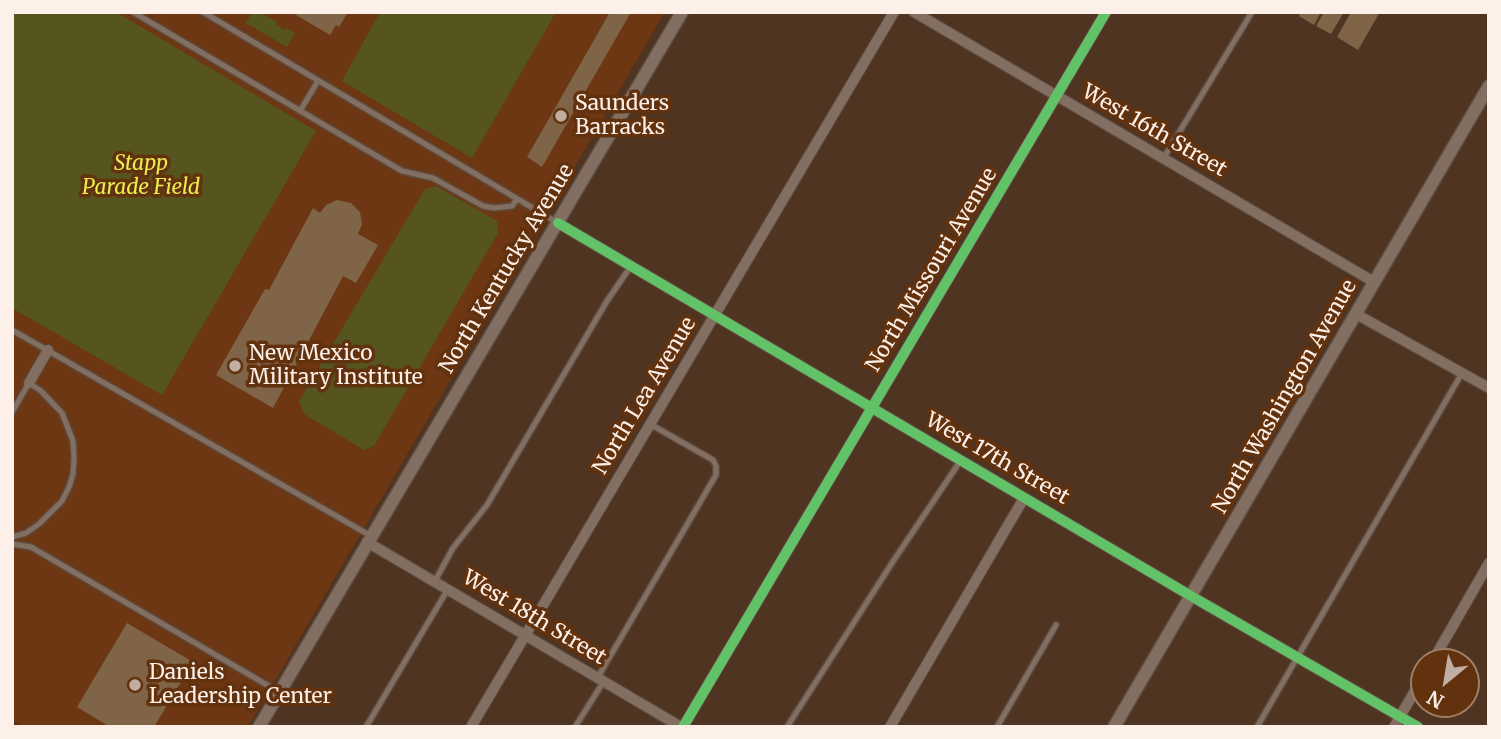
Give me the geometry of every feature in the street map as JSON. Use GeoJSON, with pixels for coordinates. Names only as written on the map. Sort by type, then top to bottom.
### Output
{"type":"FeatureCollection","features":[{"type":"Feature","properties":{"kind":"street","name":"North Kentucky Avenue"},"geometry":{"type":"LineString","coordinates":[[259,727],[682,12]]}},
{"type":"Feature","properties":{"kind":"street","name":"North Lea Avenue"},"geometry":{"type":"LineString","coordinates":[[471,727],[894,12]]}},
{"type":"Feature","properties":{"kind":"street","name":"West 16th Street"},"geometry":{"type":"LineString","coordinates":[[914,12],[1374,282]]}},
{"type":"Feature","properties":{"kind":"street","name":"North Missouri Avenue"},"geometry":{"type":"LineString","coordinates":[[682,727],[1106,12]]}},
{"type":"Feature","properties":{"kind":"street","name":"North Washington Avenue"},"geometry":{"type":"LineString","coordinates":[[1114,727],[1489,86]]}},
{"type":"Feature","properties":{"kind":"street","name":"West 17th Street"},"geometry":{"type":"LineString","coordinates":[[558,223],[1418,727]]}},
{"type":"Feature","properties":{"kind":"street"},"geometry":{"type":"LineString","coordinates":[[1356,314],[1489,388]]}},
{"type":"Feature","properties":{"kind":"street"},"geometry":{"type":"LineString","coordinates":[[29,383],[48,350]]}},
{"type":"Feature","properties":{"kind":"street"},"geometry":{"type":"LineString","coordinates":[[890,727],[1024,498]]}},
{"type":"Feature","properties":{"kind":"street","name":"West 18th Street"},"geometry":{"type":"LineString","coordinates":[[369,539],[682,727]]}},
{"type":"Feature","properties":{"kind":"street"},"geometry":{"type":"LineString","coordinates":[[1440,648],[1489,563]]}},
{"type":"Feature","properties":{"kind":"street"},"geometry":{"type":"LineString","coordinates":[[1395,727],[1410,699]]}},
{"type":"Feature","properties":{"kind":"lane"},"geometry":{"type":"LineString","coordinates":[[133,12],[402,171],[433,178],[483,206],[512,206],[517,199]]}},
{"type":"Feature","properties":{"kind":"lane"},"geometry":{"type":"LineString","coordinates":[[203,12],[558,223]]}},
{"type":"Feature","properties":{"kind":"lane"},"geometry":{"type":"LineString","coordinates":[[1163,159],[1252,12]]}},
{"type":"Feature","properties":{"kind":"lane"},"geometry":{"type":"LineString","coordinates":[[300,111],[318,80]]}},
{"type":"Feature","properties":{"kind":"lane"},"geometry":{"type":"LineString","coordinates":[[435,581],[453,548],[486,505],[607,301],[631,266]]}},
{"type":"Feature","properties":{"kind":"lane"},"geometry":{"type":"LineString","coordinates":[[12,330],[369,539]]}},
{"type":"Feature","properties":{"kind":"lane"},"geometry":{"type":"LineString","coordinates":[[1257,727],[1462,373]]}},
{"type":"Feature","properties":{"kind":"lane"},"geometry":{"type":"LineString","coordinates":[[12,412],[29,383],[41,391],[62,413],[73,441],[75,458],[73,474],[62,501],[39,524],[26,533],[12,537]]}},
{"type":"Feature","properties":{"kind":"lane"},"geometry":{"type":"LineString","coordinates":[[575,727],[716,475],[713,460],[650,424]]}},
{"type":"Feature","properties":{"kind":"lane"},"geometry":{"type":"LineString","coordinates":[[787,727],[961,460]]}},
{"type":"Feature","properties":{"kind":"lane"},"geometry":{"type":"LineString","coordinates":[[26,533],[31,547]]}},
{"type":"Feature","properties":{"kind":"lane"},"geometry":{"type":"LineString","coordinates":[[12,544],[31,547],[279,692]]}},
{"type":"Feature","properties":{"kind":"lane"},"geometry":{"type":"LineString","coordinates":[[366,727],[449,589]]}},
{"type":"Feature","properties":{"kind":"lane"},"geometry":{"type":"LineString","coordinates":[[997,727],[1056,625]]}},
{"type":"Feature","properties":{"kind":"shaded area","name":"New Mexico Military Institute"},"geometry":{"type":"Polygon","coordinates":[[[12,12],[665,12],[248,727],[23,727],[12,720],[12,12]]]}},
{"type":"Feature","properties":{"kind":"green space","name":"Stapp Parade Field"},"geometry":{"type":"Polygon","coordinates":[[[12,12],[116,12],[316,131],[162,395],[12,308],[12,12]]]}},
{"type":"Feature","properties":{"kind":"green space"},"geometry":{"type":"Polygon","coordinates":[[[252,12],[259,12],[277,22],[276,25],[295,33],[287,47],[246,23],[252,12]]]}},
{"type":"Feature","properties":{"kind":"green space"},"geometry":{"type":"Polygon","coordinates":[[[380,12],[556,12],[472,158],[342,81],[380,12]]]}},
{"type":"Feature","properties":{"kind":"green space"},"geometry":{"type":"Polygon","coordinates":[[[436,186],[497,221],[498,233],[374,446],[364,450],[304,414],[299,401],[425,189],[436,186]]]}},
{"type":"Feature","properties":{"kind":"building"},"geometry":{"type":"Polygon","coordinates":[[[291,12],[348,12],[339,27],[336,25],[330,35],[291,12]]]}},
{"type":"Feature","properties":{"kind":"building","name":"Saunders Barracks"},"geometry":{"type":"Polygon","coordinates":[[[610,12],[631,12],[542,167],[527,157],[610,12]]]}},
{"type":"Feature","properties":{"kind":"building"},"geometry":{"type":"Polygon","coordinates":[[[1301,12],[1321,12],[1314,25],[1299,16],[1301,12]]]}},
{"type":"Feature","properties":{"kind":"building"},"geometry":{"type":"Polygon","coordinates":[[[1324,12],[1344,12],[1331,34],[1316,26],[1324,12]]]}},
{"type":"Feature","properties":{"kind":"building"},"geometry":{"type":"Polygon","coordinates":[[[1351,12],[1380,12],[1358,50],[1337,37],[1351,12]]]}},
{"type":"Feature","properties":{"kind":"building"},"geometry":{"type":"Polygon","coordinates":[[[337,200],[351,203],[360,212],[362,224],[358,234],[378,245],[356,283],[343,276],[273,408],[216,375],[265,289],[269,290],[313,208],[320,213],[326,205],[337,200]]]}},
{"type":"Feature","properties":{"kind":"building","name":"Daniels Leadership Center"},"geometry":{"type":"Polygon","coordinates":[[[127,623],[193,662],[154,727],[110,727],[77,707],[127,623]]]}},
{"type":"Feature","properties":{"kind":"cycle path"},"geometry":{"type":"LineString","coordinates":[[683,727],[1106,12]]}},
{"type":"Feature","properties":{"kind":"cycle path"},"geometry":{"type":"LineString","coordinates":[[558,223],[1418,727]]}},
{"type":"Feature","properties":{"kind":"place","name":"Saunders Barracks"},"geometry":{"type":"Point","coordinates":[561,116]}},
{"type":"Feature","properties":{"kind":"place","name":"New Mexico Military Institute"},"geometry":{"type":"Point","coordinates":[235,366]}},
{"type":"Feature","properties":{"kind":"place","name":"Daniels Leadership Center"},"geometry":{"type":"Point","coordinates":[135,685]}}]}
